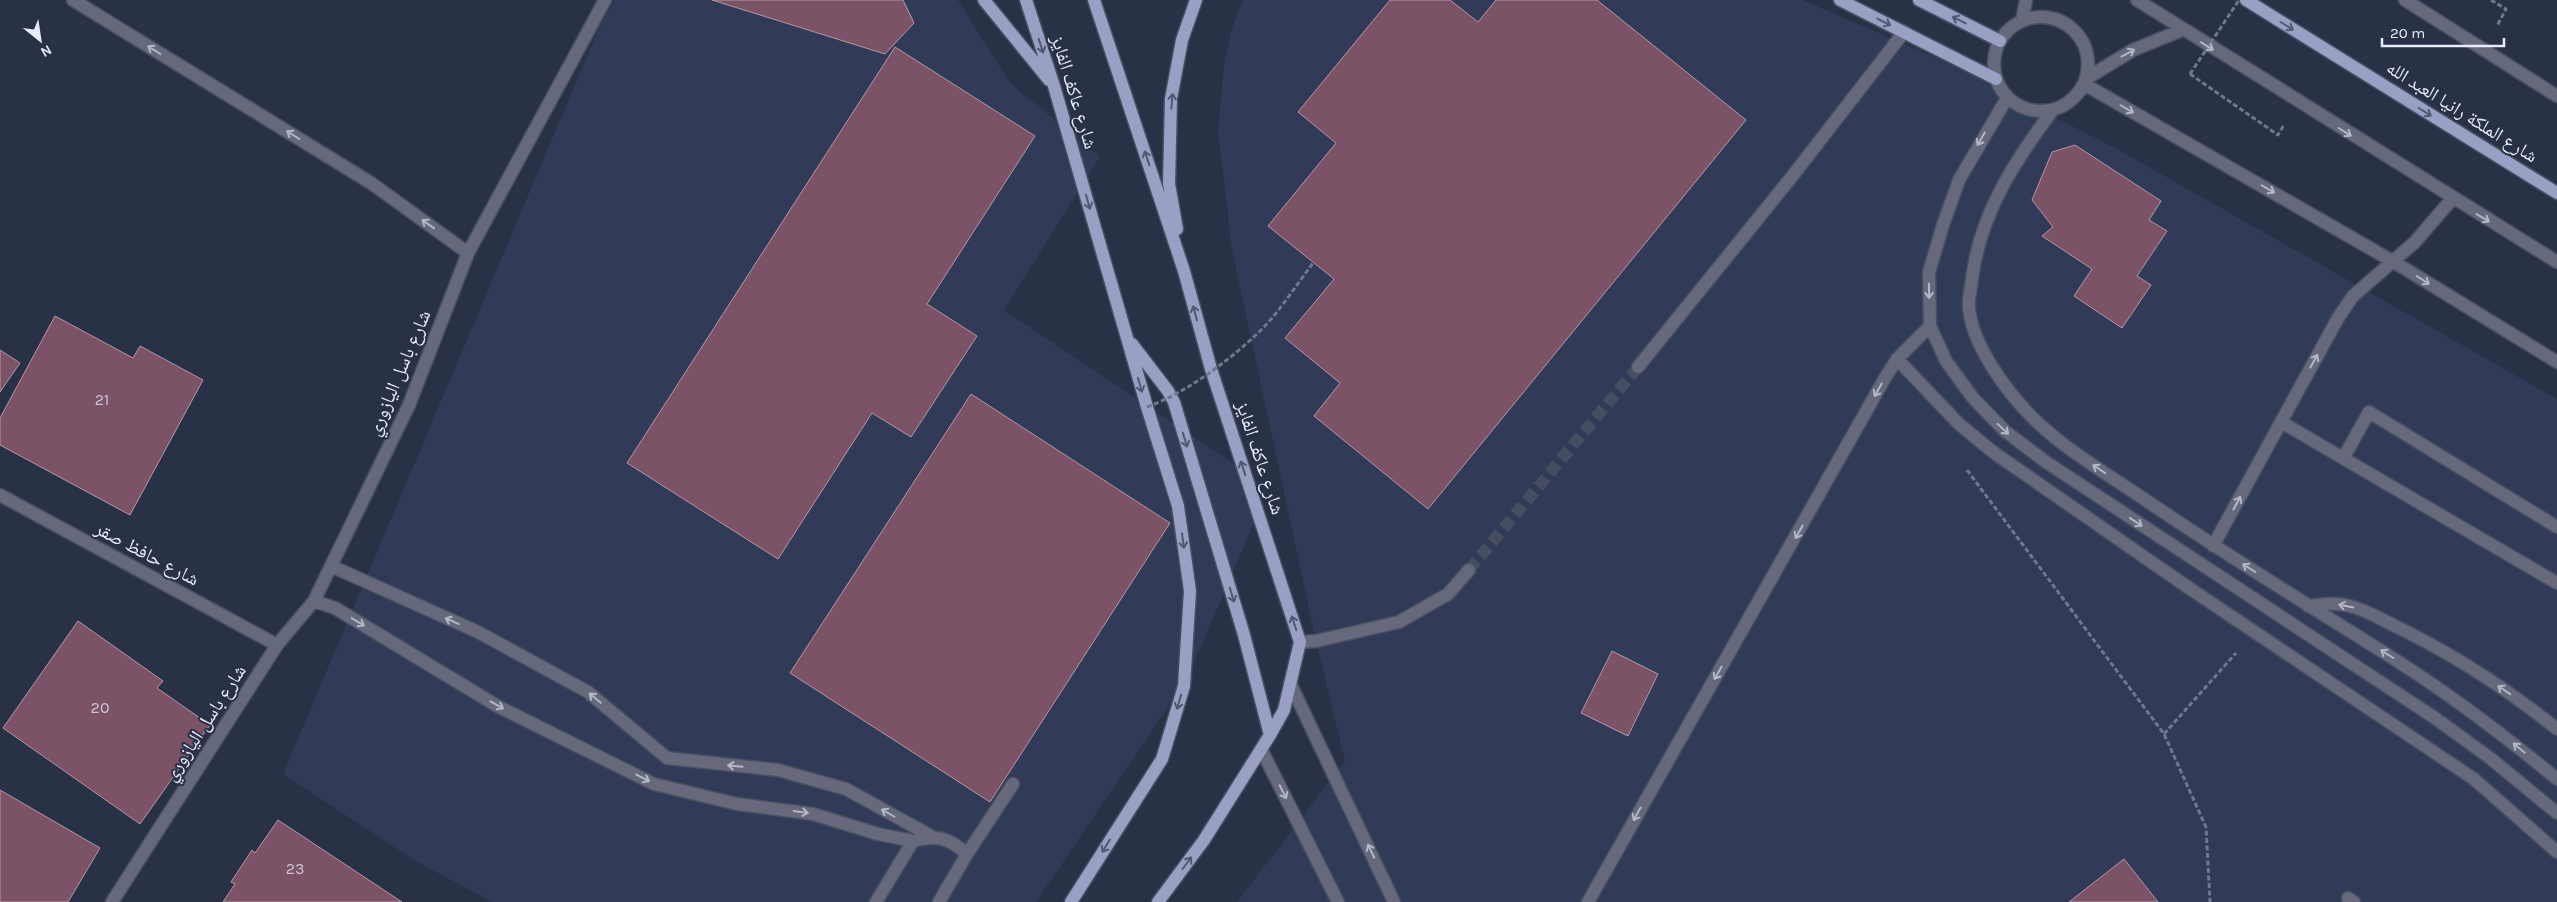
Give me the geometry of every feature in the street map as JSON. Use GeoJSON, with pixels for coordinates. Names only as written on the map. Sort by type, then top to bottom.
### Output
{"type":"FeatureCollection","features":[{"type":"Feature","properties":{"kind":"main road"},"geometry":{"type":"LineString","coordinates":[[984,0],[1054,86]]}},
{"type":"Feature","properties":{"kind":"main road","name":"شارع عاكف الفايز"},"geometry":{"type":"LineString","coordinates":[[1026,0],[1054,86],[1147,408],[1178,506],[1190,591],[1184,686],[1162,759],[1071,902]]}},
{"type":"Feature","properties":{"kind":"main road","name":"شارع عاكف الفايز"},"geometry":{"type":"LineString","coordinates":[[1094,0],[1184,270],[1211,369],[1300,642]]}},
{"type":"Feature","properties":{"kind":"main road"},"geometry":{"type":"LineString","coordinates":[[1184,270],[1169,184],[1171,99],[1182,40],[1196,0]]}},
{"type":"Feature","properties":{"kind":"main road"},"geometry":{"type":"LineString","coordinates":[[1840,0],[1996,79]]}},
{"type":"Feature","properties":{"kind":"main road"},"geometry":{"type":"LineString","coordinates":[[1919,0],[2000,41]]}},
{"type":"Feature","properties":{"kind":"main road","name":"شارع الملكة رانيا العبد الله"},"geometry":{"type":"LineString","coordinates":[[2246,0],[2557,193]]}},
{"type":"Feature","properties":{"kind":"main road"},"geometry":{"type":"LineString","coordinates":[[1127,338],[1168,391],[1174,402],[1244,635],[1270,735]]}},
{"type":"Feature","properties":{"kind":"main road"},"geometry":{"type":"LineString","coordinates":[[1158,902],[1204,840],[1284,710],[1300,642]]}},
{"type":"Feature","properties":{"kind":"street"},"geometry":{"type":"LineString","coordinates":[[73,0],[371,183],[468,253]]}},
{"type":"Feature","properties":{"kind":"street","name":"شارع باسل اليازوري"},"geometry":{"type":"LineString","coordinates":[[112,902],[277,645],[314,601],[409,405],[468,253],[605,0]]}},
{"type":"Feature","properties":{"kind":"street"},"geometry":{"type":"LineString","coordinates":[[2022,20],[2026,0]]}},
{"type":"Feature","properties":{"kind":"street"},"geometry":{"type":"LineString","coordinates":[[2137,0],[2182,30],[2557,262]]}},
{"type":"Feature","properties":{"kind":"street"},"geometry":{"type":"LineString","coordinates":[[2405,0],[2557,96]]}},
{"type":"Feature","properties":{"kind":"street"},"geometry":{"type":"LineString","coordinates":[[2040,16],[2058,19],[2074,28],[2084,43],[2089,60],[2086,81],[2077,96],[2065,106],[2052,111],[2036,112],[2020,107],[2007,98],[1996,79],[1994,60],[2000,41],[2009,29],[2022,20],[2040,16]]}},
{"type":"Feature","properties":{"kind":"street"},"geometry":{"type":"LineString","coordinates":[[2086,81],[2133,50],[2182,30]]}},
{"type":"Feature","properties":{"kind":"street"},"geometry":{"type":"LineString","coordinates":[[1638,367],[1790,179],[1904,32]]}},
{"type":"Feature","properties":{"kind":"street"},"geometry":{"type":"LineString","coordinates":[[2086,81],[2394,262],[2557,362]]}},
{"type":"Feature","properties":{"kind":"street"},"geometry":{"type":"LineString","coordinates":[[2007,98],[1959,180],[1929,272],[1930,326],[1946,361],[1973,398],[2005,431],[2054,468],[2435,718],[2557,813]]}},
{"type":"Feature","properties":{"kind":"street"},"geometry":{"type":"LineString","coordinates":[[2052,111],[2021,152],[2002,183],[1985,223],[1974,265],[1969,308],[1979,345],[2004,384],[2031,416],[2063,444],[2213,546],[2452,697],[2507,738],[2557,779]]}},
{"type":"Feature","properties":{"kind":"street"},"geometry":{"type":"LineString","coordinates":[[2213,546],[2338,318],[2360,290],[2415,242],[2452,198]]}},
{"type":"Feature","properties":{"kind":"street"},"geometry":{"type":"LineString","coordinates":[[1588,902],[1896,359],[1930,326]]}},
{"type":"Feature","properties":{"kind":"street"},"geometry":{"type":"LineString","coordinates":[[1896,359],[1959,424],[2030,478],[2474,780],[2557,852]]}},
{"type":"Feature","properties":{"kind":"street"},"geometry":{"type":"LineString","coordinates":[[2344,457],[2369,412],[2557,527]]}},
{"type":"Feature","properties":{"kind":"street"},"geometry":{"type":"LineString","coordinates":[[2281,422],[2344,457],[2557,583]]}},
{"type":"Feature","properties":{"kind":"street","name":"شارع حافظ صقر"},"geometry":{"type":"LineString","coordinates":[[0,495],[277,645]]}},
{"type":"Feature","properties":{"kind":"street"},"geometry":{"type":"LineString","coordinates":[[331,566],[478,632],[588,692],[667,758],[778,770],[846,789],[931,836],[953,842],[966,854]]}},
{"type":"Feature","properties":{"kind":"street"},"geometry":{"type":"LineString","coordinates":[[1300,642],[1316,641],[1399,622],[1448,594],[1469,570]]}},
{"type":"Feature","properties":{"kind":"street"},"geometry":{"type":"LineString","coordinates":[[314,601],[335,608],[499,707],[654,784],[736,804],[813,814],[878,834],[913,842],[931,836]]}},
{"type":"Feature","properties":{"kind":"street"},"geometry":{"type":"LineString","coordinates":[[2308,606],[2328,603],[2349,606],[2409,633],[2470,667],[2527,705],[2557,729]]}},
{"type":"Feature","properties":{"kind":"street"},"geometry":{"type":"LineString","coordinates":[[1290,684],[1394,902]]}},
{"type":"Feature","properties":{"kind":"street"},"geometry":{"type":"LineString","coordinates":[[1261,749],[1338,902]]}},
{"type":"Feature","properties":{"kind":"street"},"geometry":{"type":"LineString","coordinates":[[939,902],[966,854],[1013,784]]}},
{"type":"Feature","properties":{"kind":"street"},"geometry":{"type":"LineString","coordinates":[[876,902],[913,842]]}},
{"type":"Feature","properties":{"kind":"path"},"geometry":{"type":"LineString","coordinates":[[2239,0],[2190,74],[2278,136]]}},
{"type":"Feature","properties":{"kind":"path"},"geometry":{"type":"LineString","coordinates":[[1147,408],[1166,400],[1190,386],[1258,333],[1314,262]]}},
{"type":"Feature","properties":{"kind":"path"},"geometry":{"type":"LineString","coordinates":[[1959,424],[1957,442],[1968,470],[2164,734],[2206,826],[2210,902]]}},
{"type":"Feature","properties":{"kind":"path"},"geometry":{"type":"LineString","coordinates":[[2164,734],[2255,632]]}},
{"type":"Feature","properties":{"kind":"shaded area"},"geometry":{"type":"Polygon","coordinates":[[[615,0],[958,0],[1010,83],[1100,157],[1004,310],[1253,477],[1260,509],[1187,679],[1036,902],[492,902],[414,860],[283,774],[602,21],[615,0]]]}},
{"type":"Feature","properties":{"kind":"shaded area"},"geometry":{"type":"Polygon","coordinates":[[[1243,0],[1803,0],[1959,68],[2119,150],[2557,399],[2557,902],[1237,902],[1345,761],[1316,641],[1232,250],[1218,132],[1224,64],[1232,28],[1243,0]]]}},
{"type":"Feature","properties":{"kind":"building"},"geometry":{"type":"Polygon","coordinates":[[[712,0],[903,0],[914,23],[885,54],[712,0]]]}},
{"type":"Feature","properties":{"kind":"building"},"geometry":{"type":"Polygon","coordinates":[[[1390,0],[1450,0],[1478,22],[1496,0],[1597,0],[1746,120],[1428,509],[1314,416],[1340,383],[1285,338],[1334,279],[1268,226],[1336,143],[1298,112],[1390,0]]]}},
{"type":"Feature","properties":{"kind":"building"},"geometry":{"type":"Polygon","coordinates":[[[895,47],[1035,136],[927,304],[977,336],[911,437],[872,413],[778,559],[627,463],[895,47]]]}},
{"type":"Feature","properties":{"kind":"building"},"geometry":{"type":"Polygon","coordinates":[[[2075,145],[2161,201],[2149,220],[2167,231],[2137,276],[2151,285],[2122,328],[2074,296],[2092,269],[2042,236],[2053,227],[2032,200],[2052,152],[2075,145]]]}},
{"type":"Feature","properties":{"kind":"building"},"geometry":{"type":"Polygon","coordinates":[[[55,316],[133,358],[140,346],[203,380],[130,515],[0,445],[0,418],[55,316]]]}},
{"type":"Feature","properties":{"kind":"building"},"geometry":{"type":"Polygon","coordinates":[[[0,350],[20,363],[0,392],[0,350]]]}},
{"type":"Feature","properties":{"kind":"building"},"geometry":{"type":"Polygon","coordinates":[[[971,394],[1170,523],[990,802],[790,673],[971,394]]]}},
{"type":"Feature","properties":{"kind":"building"},"geometry":{"type":"Polygon","coordinates":[[[78,621],[163,681],[157,688],[210,725],[140,824],[3,728],[78,621]]]}},
{"type":"Feature","properties":{"kind":"building"},"geometry":{"type":"Polygon","coordinates":[[[1612,651],[1658,674],[1628,736],[1581,713],[1612,651]]]}},
{"type":"Feature","properties":{"kind":"building"},"geometry":{"type":"Polygon","coordinates":[[[0,790],[100,848],[68,902],[0,902],[0,790]]]}},
{"type":"Feature","properties":{"kind":"building"},"geometry":{"type":"Polygon","coordinates":[[[278,820],[402,902],[223,902],[235,884],[231,882],[252,850],[255,853],[278,820]]]}},
{"type":"Feature","properties":{"kind":"building"},"geometry":{"type":"Polygon","coordinates":[[[2124,859],[2158,902],[2069,902],[2124,859]]]}},
{"type":"Feature","properties":{"kind":"tunnel"},"geometry":{"type":"LineString","coordinates":[[1469,570],[1638,367]]}}]}
